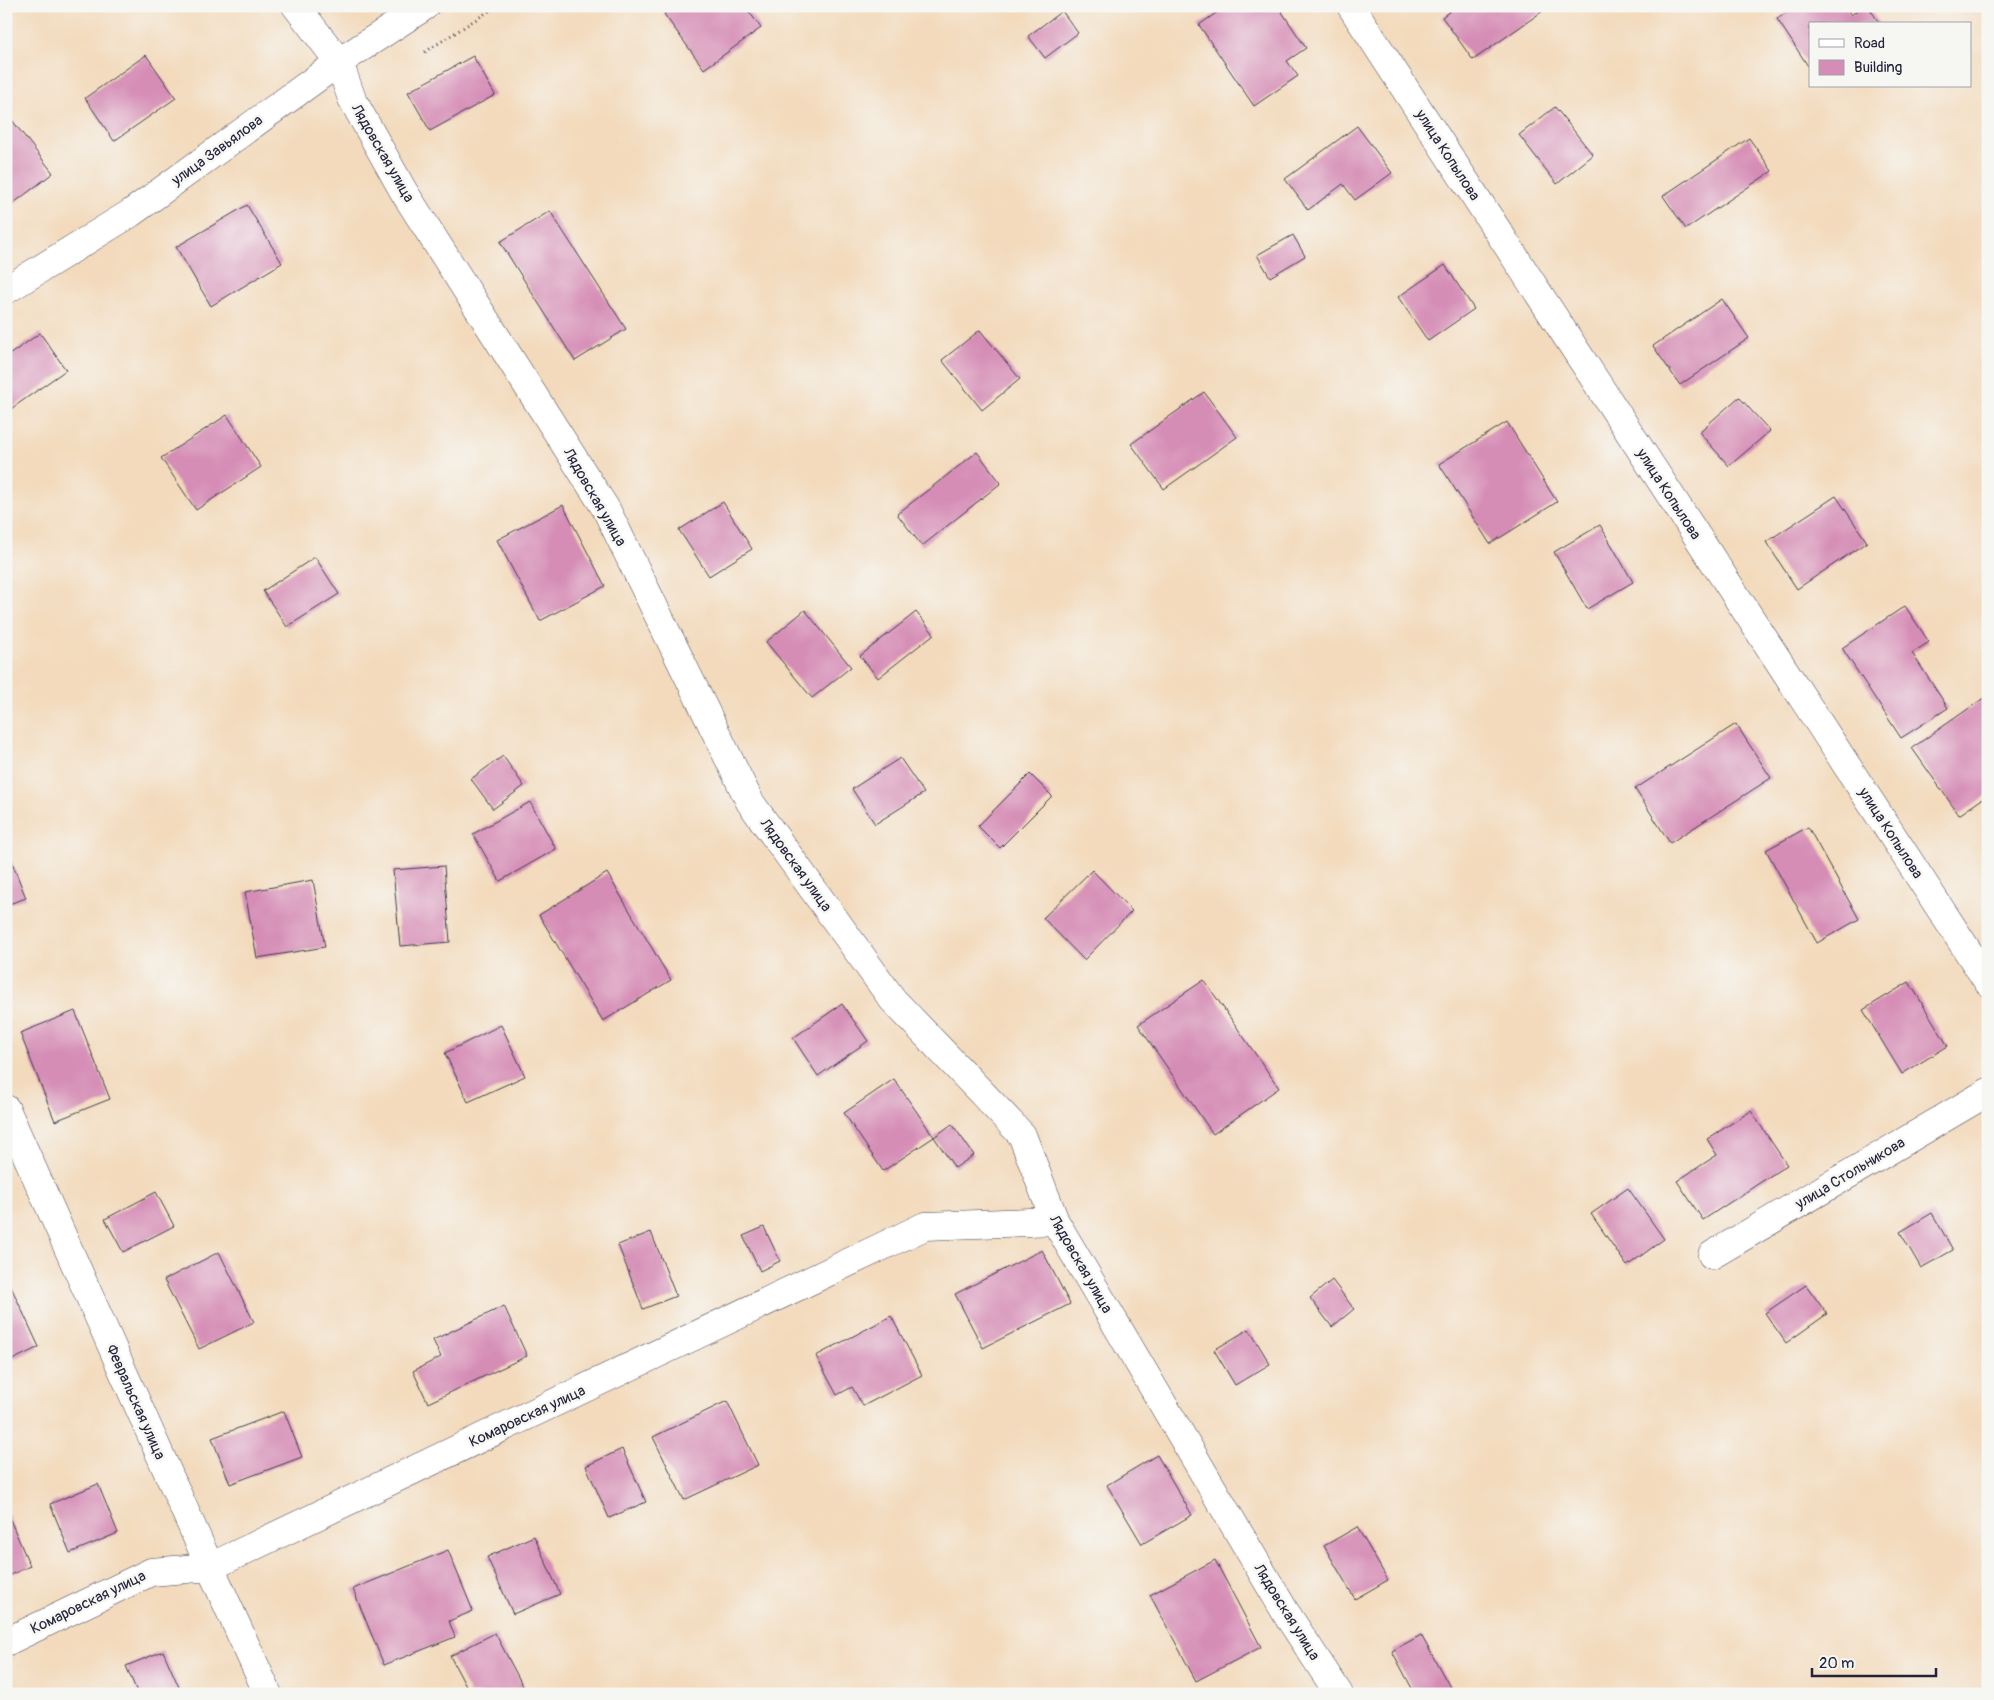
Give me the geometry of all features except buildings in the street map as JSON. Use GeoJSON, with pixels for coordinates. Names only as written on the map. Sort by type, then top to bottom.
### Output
{"type":"FeatureCollection","features":[{"type":"Feature","properties":{"kind":"street","name":"Лядовская улица"},"geometry":{"type":"LineString","coordinates":[[296,6],[339,62],[352,99],[404,192],[606,508],[750,802],[893,1000],[1022,1136],[1054,1221],[1286,1613],[1339,1694]]}},
{"type":"Feature","properties":{"kind":"street","name":"улица Завьялова"},"geometry":{"type":"LineString","coordinates":[[6,290],[130,212],[339,62],[425,6]]}},
{"type":"Feature","properties":{"kind":"street","name":"улица Копылова"},"geometry":{"type":"LineString","coordinates":[[1351,6],[1988,982]]}},
{"type":"Feature","properties":{"kind":"street","name":"улица Стольникова"},"geometry":{"type":"LineString","coordinates":[[1712,1255],[1988,1092]]}},
{"type":"Feature","properties":{"kind":"street","name":"Февральская улица"},"geometry":{"type":"LineString","coordinates":[[6,1110],[268,1694]]}},
{"type":"Feature","properties":{"kind":"street","name":"Комаровская улица"},"geometry":{"type":"LineString","coordinates":[[6,1642],[151,1572],[210,1567],[925,1226],[1054,1221]]}}]}
